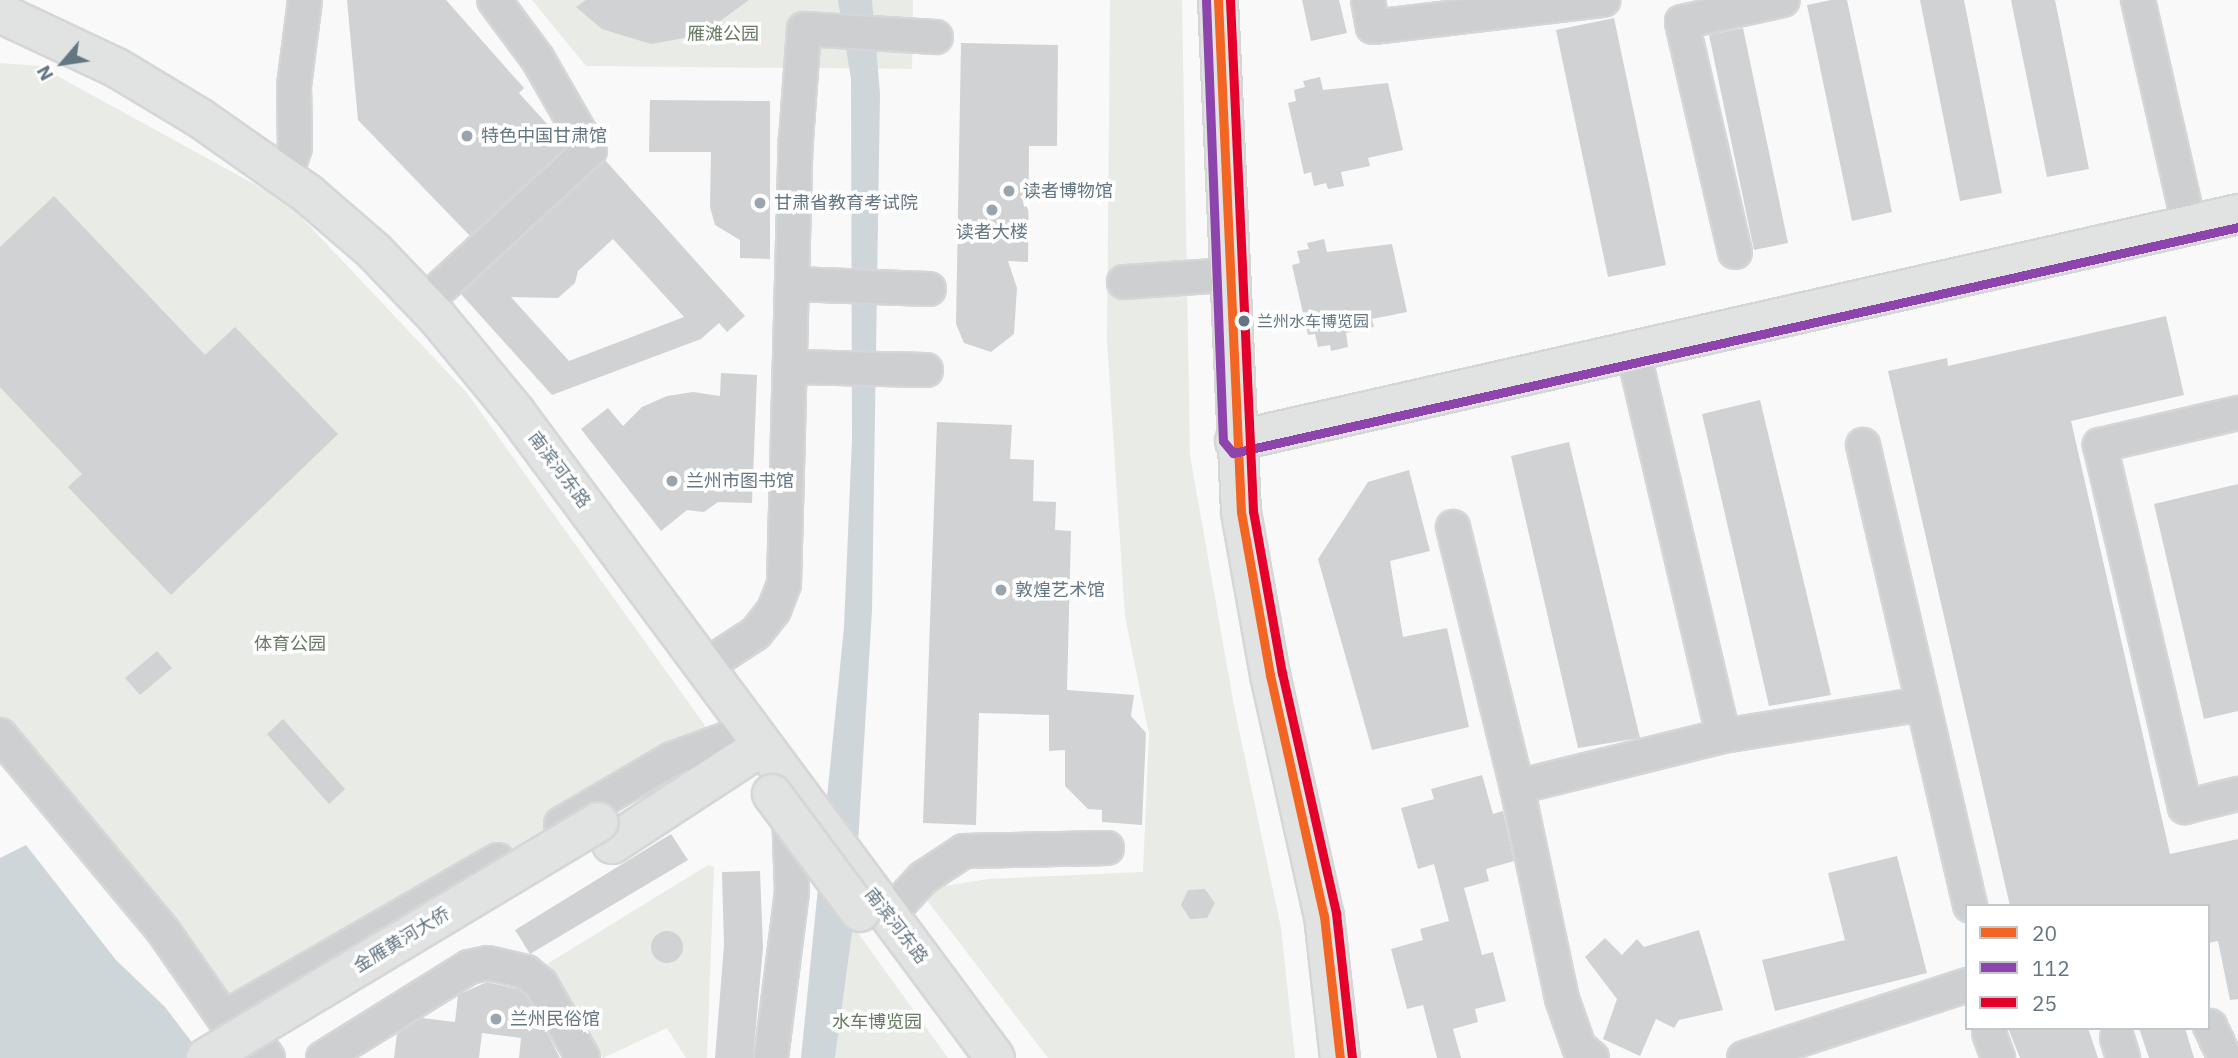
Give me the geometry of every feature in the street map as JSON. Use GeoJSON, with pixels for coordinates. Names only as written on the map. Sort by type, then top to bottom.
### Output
{"type":"FeatureCollection","features":[{"type":"Feature","properties":{"kind":"main road"},"geometry":{"type":"LineString","coordinates":[[1218,0],[1235,441],[1254,594],[1324,916],[1340,1058]]}},
{"type":"Feature","properties":{"kind":"main road","name":"南滨河东路"},"geometry":{"type":"LineString","coordinates":[[0,12],[117,68],[200,118],[285,178],[374,251],[424,303],[516,413],[704,667],[747,742]]}},
{"type":"Feature","properties":{"kind":"main road","name":"南滨河东路"},"geometry":{"type":"LineString","coordinates":[[0,34],[107,86],[190,135],[296,210],[360,265],[422,330],[501,425],[780,788],[995,1058]]}},
{"type":"Feature","properties":{"kind":"main road"},"geometry":{"type":"LineString","coordinates":[[1235,441],[2238,214]]}},
{"type":"Feature","properties":{"kind":"main road"},"geometry":{"type":"LineString","coordinates":[[605,833],[747,742]]}},
{"type":"Feature","properties":{"kind":"main road","name":"金雁黄河大侨"},"geometry":{"type":"LineString","coordinates":[[206,1058],[605,833]]}},
{"type":"Feature","properties":{"kind":"main road","name":"金雁黄河大侨"},"geometry":{"type":"LineString","coordinates":[[258,1058],[605,833]]}},
{"type":"Feature","properties":{"kind":"main road","name":"南滨河东路"},"geometry":{"type":"LineString","coordinates":[[875,909],[971,1058]]}},
{"type":"Feature","properties":{"kind":"street"},"geometry":{"type":"LineString","coordinates":[[285,178],[295,148],[294,86],[305,0]]}},
{"type":"Feature","properties":{"kind":"street"},"geometry":{"type":"LineString","coordinates":[[424,303],[590,150],[537,58],[494,0]]}},
{"type":"Feature","properties":{"kind":"street"},"geometry":{"type":"LineString","coordinates":[[1368,0],[1373,27],[1603,0]]}},
{"type":"Feature","properties":{"kind":"street"},"geometry":{"type":"LineString","coordinates":[[1735,251],[1682,22],[1783,0]]}},
{"type":"Feature","properties":{"kind":"street"},"geometry":{"type":"LineString","coordinates":[[2138,0],[2189,225]]}},
{"type":"Feature","properties":{"kind":"street"},"geometry":{"type":"LineString","coordinates":[[704,667],[756,633],[774,610],[784,584],[802,367],[804,29],[936,37]]}},
{"type":"Feature","properties":{"kind":"street"},"geometry":{"type":"LineString","coordinates":[[1124,282],[1228,275]]}},
{"type":"Feature","properties":{"kind":"street"},"geometry":{"type":"LineString","coordinates":[[804,285],[920,288]]}},
{"type":"Feature","properties":{"kind":"street"},"geometry":{"type":"LineString","coordinates":[[1633,351],[1723,736]]}},
{"type":"Feature","properties":{"kind":"street"},"geometry":{"type":"LineString","coordinates":[[802,367],[917,370]]}},
{"type":"Feature","properties":{"kind":"street"},"geometry":{"type":"LineString","coordinates":[[2238,413],[2100,446],[2185,807],[2238,794]]}},
{"type":"Feature","properties":{"kind":"street"},"geometry":{"type":"LineString","coordinates":[[1863,445],[1970,904]]}},
{"type":"Feature","properties":{"kind":"street"},"geometry":{"type":"LineString","coordinates":[[1453,527],[1517,787],[1562,999],[1579,1047],[1592,1058]]}},
{"type":"Feature","properties":{"kind":"street"},"geometry":{"type":"LineString","coordinates":[[1517,787],[1723,736],[1923,704]]}},
{"type":"Feature","properties":{"kind":"street"},"geometry":{"type":"LineString","coordinates":[[0,735],[164,932],[251,1058]]}},
{"type":"Feature","properties":{"kind":"street"},"geometry":{"type":"LineString","coordinates":[[268,1058],[236,1011],[672,759],[747,742]]}},
{"type":"Feature","properties":{"kind":"street"},"geometry":{"type":"LineString","coordinates":[[771,1058],[792,892],[780,788]]}},
{"type":"Feature","properties":{"kind":"street"},"geometry":{"type":"LineString","coordinates":[[875,909],[964,851],[1107,848]]}},
{"type":"Feature","properties":{"kind":"street"},"geometry":{"type":"LineString","coordinates":[[323,1058],[469,967],[488,963],[526,972],[541,984],[583,1058]]}},
{"type":"Feature","properties":{"kind":"street"},"geometry":{"type":"LineString","coordinates":[[1744,1058],[1965,986]]}},
{"type":"Feature","properties":{"kind":"street"},"geometry":{"type":"LineString","coordinates":[[2210,1026],[2225,1058]]}},
{"type":"Feature","properties":{"kind":"green space","name":"雁滩公园"},"geometry":{"type":"Polygon","coordinates":[[[532,0],[913,0],[912,69],[586,66],[532,0]]]}},
{"type":"Feature","properties":{"kind":"green space"},"geometry":{"type":"Polygon","coordinates":[[[1110,0],[1182,0],[1190,455],[1234,706],[1281,928],[1295,1058],[1048,1058],[919,890],[988,879],[1143,872],[1149,734],[1125,617],[1107,341],[1110,0]]]}},
{"type":"Feature","properties":{"kind":"green space","name":"体育公园"},"geometry":{"type":"Polygon","coordinates":[[[0,63],[39,66],[287,202],[467,393],[721,748],[234,1033],[0,750],[0,63]]]}},
{"type":"Feature","properties":{"kind":"green space"},"geometry":{"type":"Polygon","coordinates":[[[708,865],[714,867],[707,1058],[686,1058],[667,1028],[603,1058],[547,964],[708,865]]]}},
{"type":"Feature","properties":{"kind":"green space","name":"水车博览园"},"geometry":{"type":"Polygon","coordinates":[[[853,926],[948,1058],[835,1058],[853,926]]]}},
{"type":"Feature","properties":{"kind":"shaded area"},"geometry":{"type":"Polygon","coordinates":[[[838,0],[872,0],[880,94],[872,610],[853,926],[835,1058],[801,1058],[844,627],[852,439],[851,79],[838,0]]]}},
{"type":"Feature","properties":{"kind":"shaded area"},"geometry":{"type":"Polygon","coordinates":[[[26,845],[116,960],[165,1007],[204,1058],[0,1058],[0,858],[26,845]]]}},
{"type":"Feature","properties":{"kind":"building","name":"特色中国甘肃馆"},"geometry":{"type":"Polygon","coordinates":[[[347,0],[446,0],[524,88],[519,93],[567,146],[470,236],[358,120],[347,0]]]}},
{"type":"Feature","properties":{"kind":"building"},"geometry":{"type":"Polygon","coordinates":[[[586,0],[749,0],[701,35],[651,44],[602,29],[576,7],[586,0]]]}},
{"type":"Feature","properties":{"kind":"building"},"geometry":{"type":"Polygon","coordinates":[[[1302,0],[1339,0],[1347,33],[1311,41],[1302,0]]]}},
{"type":"Feature","properties":{"kind":"building"},"geometry":{"type":"Polygon","coordinates":[[[1847,0],[1892,212],[1852,221],[1807,5],[1847,0]]]}},
{"type":"Feature","properties":{"kind":"building"},"geometry":{"type":"Polygon","coordinates":[[[1920,0],[1964,0],[2002,193],[1960,201],[1920,0]]]}},
{"type":"Feature","properties":{"kind":"building"},"geometry":{"type":"Polygon","coordinates":[[[2011,0],[2055,0],[2089,169],[2047,177],[2011,0]]]}},
{"type":"Feature","properties":{"kind":"building"},"geometry":{"type":"Polygon","coordinates":[[[1614,18],[1666,265],[1608,277],[1556,30],[1614,18]]]}},
{"type":"Feature","properties":{"kind":"building"},"geometry":{"type":"Polygon","coordinates":[[[1743,28],[1788,243],[1754,250],[1709,35],[1743,28]]]}},
{"type":"Feature","properties":{"kind":"building","name":"读者大楼"},"geometry":{"type":"Polygon","coordinates":[[[961,43],[1058,45],[1057,146],[1029,146],[1028,262],[1008,261],[1017,288],[1014,334],[991,352],[964,343],[956,324],[961,43]]]}},
{"type":"Feature","properties":{"kind":"building"},"geometry":{"type":"Polygon","coordinates":[[[1320,77],[1323,90],[1388,83],[1403,150],[1368,158],[1370,166],[1341,172],[1344,186],[1328,189],[1326,183],[1314,186],[1311,172],[1304,174],[1288,103],[1296,101],[1294,90],[1305,87],[1303,81],[1320,77]]]}},
{"type":"Feature","properties":{"kind":"building"},"geometry":{"type":"Polygon","coordinates":[[[650,100],[770,101],[770,259],[740,258],[740,240],[715,225],[710,207],[711,152],[649,152],[650,100]]]}},
{"type":"Feature","properties":{"kind":"building"},"geometry":{"type":"Polygon","coordinates":[[[605,160],[745,316],[727,332],[719,323],[701,339],[552,395],[461,294],[605,160]],[[613,239],[578,271],[575,283],[558,298],[511,297],[569,361],[684,317],[613,239]]]}},
{"type":"Feature","properties":{"kind":"building"},"geometry":{"type":"Polygon","coordinates":[[[54,196],[205,355],[235,327],[338,434],[171,595],[68,487],[82,474],[0,387],[0,247],[54,196]]]}},
{"type":"Feature","properties":{"kind":"building"},"geometry":{"type":"Polygon","coordinates":[[[1324,239],[1327,252],[1392,244],[1407,312],[1372,319],[1374,327],[1346,333],[1348,347],[1331,351],[1330,345],[1318,347],[1315,334],[1308,335],[1292,265],[1300,263],[1297,251],[1309,249],[1307,243],[1324,239]]]}},
{"type":"Feature","properties":{"kind":"building"},"geometry":{"type":"Polygon","coordinates":[[[2166,316],[2184,395],[2071,421],[2170,854],[2238,839],[2238,999],[2230,1000],[2218,941],[2210,943],[2210,904],[2010,904],[1888,371],[1947,358],[1948,366],[2166,316]]]}},
{"type":"Feature","properties":{"kind":"building"},"geometry":{"type":"Polygon","coordinates":[[[721,373],[757,375],[752,503],[718,502],[704,512],[687,510],[661,531],[581,429],[608,408],[623,426],[642,407],[667,396],[693,392],[720,396],[721,373]]]}},
{"type":"Feature","properties":{"kind":"building"},"geometry":{"type":"Polygon","coordinates":[[[1760,400],[1831,695],[1769,706],[1702,414],[1760,400]]]}},
{"type":"Feature","properties":{"kind":"building","name":"敦煌艺术馆"},"geometry":{"type":"Polygon","coordinates":[[[937,422],[1012,425],[1010,459],[1034,460],[1033,501],[1056,502],[1055,530],[1071,531],[1067,690],[1134,695],[1131,716],[1146,733],[1142,825],[1102,822],[1102,810],[1088,809],[1065,786],[1065,750],[1049,751],[1049,715],[979,713],[976,825],[923,823],[937,422]]]}},
{"type":"Feature","properties":{"kind":"building"},"geometry":{"type":"Polygon","coordinates":[[[1569,442],[1640,738],[1578,748],[1511,456],[1569,442]]]}},
{"type":"Feature","properties":{"kind":"building"},"geometry":{"type":"Polygon","coordinates":[[[1409,470],[1430,551],[1390,561],[1403,637],[1447,628],[1469,727],[1372,750],[1318,559],[1368,482],[1409,470]]]}},
{"type":"Feature","properties":{"kind":"building"},"geometry":{"type":"Polygon","coordinates":[[[2238,484],[2238,711],[2204,719],[2154,504],[2238,484]]]}},
{"type":"Feature","properties":{"kind":"building"},"geometry":{"type":"Polygon","coordinates":[[[157,651],[172,668],[140,695],[125,678],[157,651]]]}},
{"type":"Feature","properties":{"kind":"building"},"geometry":{"type":"Polygon","coordinates":[[[283,719],[345,789],[329,804],[267,734],[283,719]]]}},
{"type":"Feature","properties":{"kind":"building"},"geometry":{"type":"Polygon","coordinates":[[[1482,775],[1493,814],[1503,811],[1514,861],[1486,869],[1489,881],[1464,888],[1482,955],[1493,952],[1506,1001],[1475,1009],[1478,1022],[1453,1029],[1461,1058],[1437,1058],[1423,1005],[1407,1009],[1391,949],[1423,940],[1420,929],[1449,921],[1434,864],[1418,869],[1401,808],[1434,799],[1431,789],[1482,775]]]}},
{"type":"Feature","properties":{"kind":"building"},"geometry":{"type":"Polygon","coordinates":[[[671,834],[688,860],[530,954],[515,930],[671,834]]]}},
{"type":"Feature","properties":{"kind":"building"},"geometry":{"type":"Polygon","coordinates":[[[1897,856],[1927,973],[1775,1011],[1762,960],[1845,940],[1828,873],[1897,856]]]}},
{"type":"Feature","properties":{"kind":"building"},"geometry":{"type":"Polygon","coordinates":[[[760,871],[763,948],[753,1058],[715,1058],[724,945],[722,872],[760,871]]]}},
{"type":"Feature","properties":{"kind":"building"},"geometry":{"type":"Polygon","coordinates":[[[1205,889],[1215,903],[1207,918],[1190,919],[1181,905],[1188,890],[1205,889]]]}},
{"type":"Feature","properties":{"kind":"building"},"geometry":{"type":"Polygon","coordinates":[[[1699,930],[1723,1010],[1679,1020],[1674,1028],[1656,1019],[1640,1056],[1603,1039],[1617,999],[1585,957],[1605,938],[1622,955],[1637,939],[1644,947],[1699,930]]]}},
{"type":"Feature","properties":{"kind":"building"},"geometry":{"type":"Polygon","coordinates":[[[667,931],[678,936],[683,947],[678,958],[667,963],[656,958],[651,947],[656,936],[667,931]]]}},
{"type":"Feature","properties":{"kind":"building","name":"兰州民俗馆"},"geometry":{"type":"Polygon","coordinates":[[[487,982],[518,989],[527,996],[537,1014],[535,1029],[546,1030],[560,1058],[519,1058],[521,1038],[482,1033],[479,1058],[394,1058],[397,1034],[422,1018],[455,1022],[458,995],[487,982]]]}},
{"type":"Feature","properties":{"kind":"building"},"geometry":{"type":"Polygon","coordinates":[[[2009,1030],[2089,1030],[2098,1058],[2020,1058],[2009,1030]]]}},
{"type":"Feature","properties":{"kind":"building"},"geometry":{"type":"Polygon","coordinates":[[[2140,1030],[2186,1030],[2194,1058],[2149,1058],[2140,1030]]]}},
{"type":"Feature","properties":{"kind":"transit line","name":"112"},"geometry":{"type":"LineString","coordinates":[[1206,0],[1223,441],[1233,453],[2238,227]]}},
{"type":"Feature","properties":{"kind":"transit line","name":"20"},"geometry":{"type":"LineString","coordinates":[[1218,0],[1241,512],[1270,675],[1324,916],[1340,1058]]}},
{"type":"Feature","properties":{"kind":"transit line","name":"25"},"geometry":{"type":"LineString","coordinates":[[1230,0],[1253,511],[1282,673],[1336,913],[1352,1057]]}},
{"type":"Feature","properties":{"kind":"place","name":"特色中国甘肃馆"},"geometry":{"type":"Point","coordinates":[467,136]}},
{"type":"Feature","properties":{"kind":"place","name":"读者博物馆"},"geometry":{"type":"Point","coordinates":[1009,191]}},
{"type":"Feature","properties":{"kind":"place","name":"甘肃省教育考试院"},"geometry":{"type":"Point","coordinates":[760,203]}},
{"type":"Feature","properties":{"kind":"place","name":"读者大楼"},"geometry":{"type":"Point","coordinates":[992,210]}},
{"type":"Feature","properties":{"kind":"place","name":"兰州水车博览园"},"geometry":{"type":"Point","coordinates":[1244,321]}},
{"type":"Feature","properties":{"kind":"place","name":"兰州市图书馆"},"geometry":{"type":"Point","coordinates":[672,481]}},
{"type":"Feature","properties":{"kind":"place","name":"敦煌艺术馆"},"geometry":{"type":"Point","coordinates":[1001,590]}},
{"type":"Feature","properties":{"kind":"place","name":"兰州民俗馆"},"geometry":{"type":"Point","coordinates":[496,1019]}}]}
